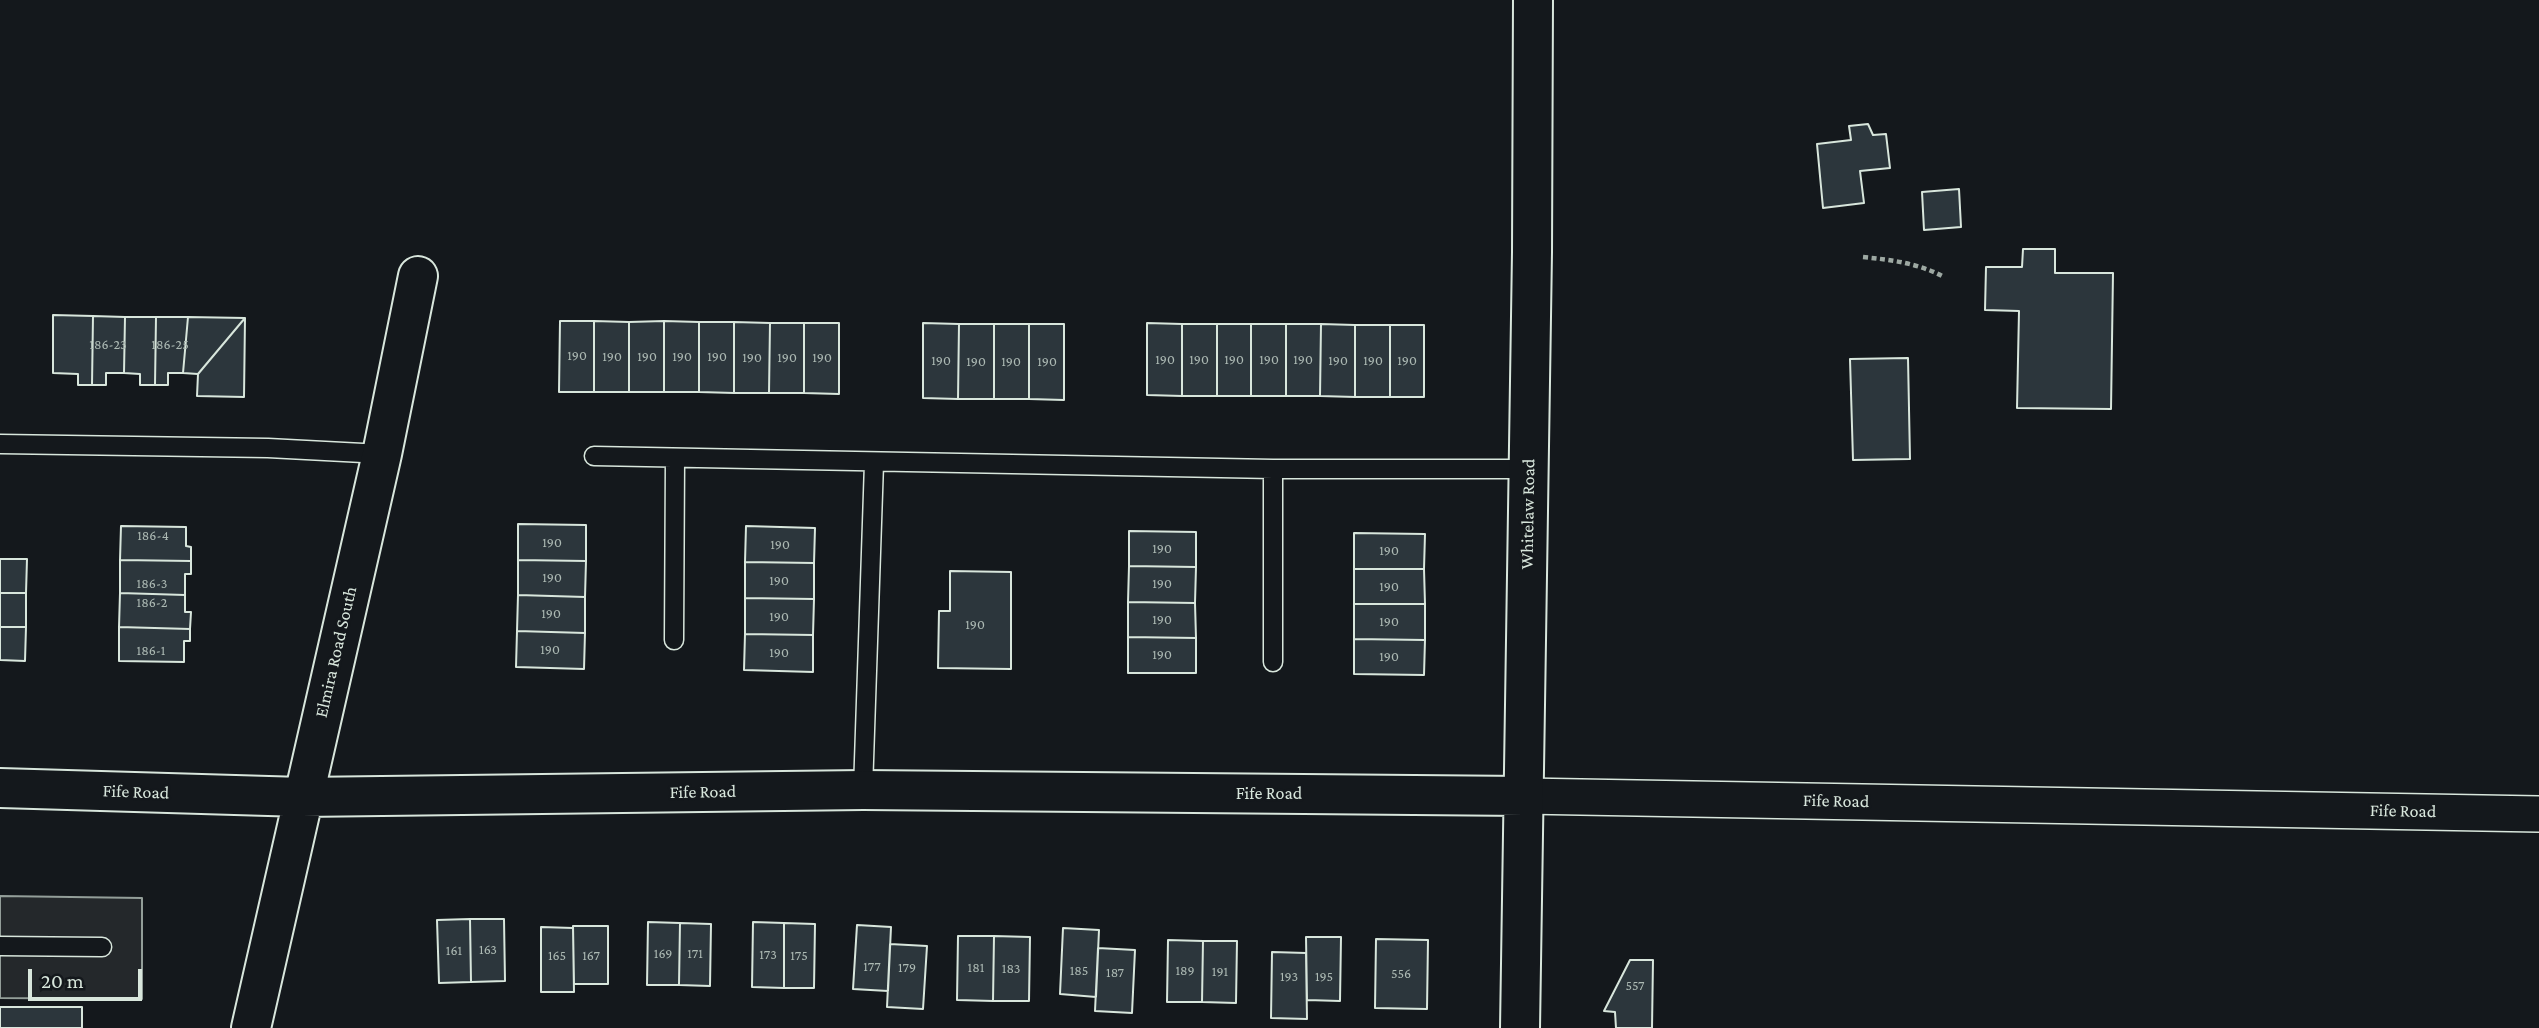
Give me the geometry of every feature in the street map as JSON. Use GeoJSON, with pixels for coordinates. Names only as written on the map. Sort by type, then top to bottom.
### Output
{"type":"FeatureCollection","features":[{"type":"Feature","properties":{"kind":"street","name":"Whitelaw Road"},"geometry":{"type":"LineString","coordinates":[[1520,1028],[1533,0]]}},
{"type":"Feature","properties":{"kind":"street","name":"Elmira Road South"},"geometry":{"type":"LineString","coordinates":[[251,1028],[382,454],[418,276]]}},
{"type":"Feature","properties":{"kind":"street","name":"Fife Road"},"geometry":{"type":"LineString","coordinates":[[0,788],[302,797],[863,790],[1524,796],[2539,814]]}},
{"type":"Feature","properties":{"kind":"lane"},"geometry":{"type":"LineString","coordinates":[[0,444],[268,448],[382,454]]}},
{"type":"Feature","properties":{"kind":"lane"},"geometry":{"type":"LineString","coordinates":[[594,456],[1273,470],[1528,469]]}},
{"type":"Feature","properties":{"kind":"lane"},"geometry":{"type":"LineString","coordinates":[[674,640],[675,458]]}},
{"type":"Feature","properties":{"kind":"lane"},"geometry":{"type":"LineString","coordinates":[[863,790],[874,463]]}},
{"type":"Feature","properties":{"kind":"lane"},"geometry":{"type":"LineString","coordinates":[[1273,470],[1273,662]]}},
{"type":"Feature","properties":{"kind":"lane"},"geometry":{"type":"LineString","coordinates":[[0,946],[102,947]]}},
{"type":"Feature","properties":{"kind":"path"},"geometry":{"type":"LineString","coordinates":[[1863,257],[1914,264],[1944,277]]}},
{"type":"Feature","properties":{"kind":"shaded area"},"geometry":{"type":"Polygon","coordinates":[[[0,896],[142,898],[142,999],[0,998],[0,896]]]}},
{"type":"Feature","properties":{"kind":"building"},"geometry":{"type":"Polygon","coordinates":[[[1868,124],[1873,135],[1886,134],[1890,168],[1860,171],[1864,203],[1823,208],[1817,144],[1851,140],[1849,126],[1868,124]]]}},
{"type":"Feature","properties":{"kind":"building"},"geometry":{"type":"Polygon","coordinates":[[[1959,189],[1961,227],[1924,230],[1922,192],[1959,189]]]}},
{"type":"Feature","properties":{"kind":"building"},"geometry":{"type":"Polygon","coordinates":[[[2023,249],[2055,249],[2055,273],[2113,273],[2111,409],[2017,408],[2019,311],[1985,310],[1986,267],[2022,267],[2023,249]]]}},
{"type":"Feature","properties":{"kind":"building"},"geometry":{"type":"Polygon","coordinates":[[[53,315],[93,316],[92,385],[78,385],[78,374],[53,373],[53,315]]]}},
{"type":"Feature","properties":{"kind":"building"},"geometry":{"type":"Polygon","coordinates":[[[93,316],[125,317],[124,373],[106,373],[106,385],[92,385],[93,316]]]}},
{"type":"Feature","properties":{"kind":"building"},"geometry":{"type":"Polygon","coordinates":[[[125,317],[156,317],[155,385],[140,385],[140,374],[124,373],[125,317]]]}},
{"type":"Feature","properties":{"kind":"building"},"geometry":{"type":"Polygon","coordinates":[[[156,317],[188,317],[183,373],[168,373],[168,385],[155,385],[156,317]]]}},
{"type":"Feature","properties":{"kind":"building"},"geometry":{"type":"Polygon","coordinates":[[[188,317],[245,318],[198,374],[183,373],[188,317]]]}},
{"type":"Feature","properties":{"kind":"building"},"geometry":{"type":"Polygon","coordinates":[[[245,318],[244,397],[197,396],[198,374],[245,318]]]}},
{"type":"Feature","properties":{"kind":"building"},"geometry":{"type":"Polygon","coordinates":[[[560,321],[594,321],[594,392],[559,392],[560,321]]]}},
{"type":"Feature","properties":{"kind":"building"},"geometry":{"type":"Polygon","coordinates":[[[594,321],[629,322],[629,392],[594,392],[594,321]]]}},
{"type":"Feature","properties":{"kind":"building"},"geometry":{"type":"Polygon","coordinates":[[[664,321],[664,392],[629,392],[629,322],[664,321]]]}},
{"type":"Feature","properties":{"kind":"building"},"geometry":{"type":"Polygon","coordinates":[[[664,321],[699,322],[699,392],[664,392],[664,321]]]}},
{"type":"Feature","properties":{"kind":"building"},"geometry":{"type":"Polygon","coordinates":[[[699,322],[734,322],[734,393],[699,392],[699,322]]]}},
{"type":"Feature","properties":{"kind":"building"},"geometry":{"type":"Polygon","coordinates":[[[734,322],[770,323],[769,393],[734,393],[734,322]]]}},
{"type":"Feature","properties":{"kind":"building"},"geometry":{"type":"Polygon","coordinates":[[[770,323],[804,323],[804,393],[769,393],[770,323]]]}},
{"type":"Feature","properties":{"kind":"building"},"geometry":{"type":"Polygon","coordinates":[[[804,323],[839,323],[839,394],[804,393],[804,323]]]}},
{"type":"Feature","properties":{"kind":"building"},"geometry":{"type":"Polygon","coordinates":[[[923,323],[959,324],[958,399],[923,398],[923,323]]]}},
{"type":"Feature","properties":{"kind":"building"},"geometry":{"type":"Polygon","coordinates":[[[1147,323],[1182,324],[1182,396],[1147,395],[1147,323]]]}},
{"type":"Feature","properties":{"kind":"building"},"geometry":{"type":"Polygon","coordinates":[[[959,324],[994,324],[994,399],[958,399],[959,324]]]}},
{"type":"Feature","properties":{"kind":"building"},"geometry":{"type":"Polygon","coordinates":[[[994,324],[1029,324],[1029,399],[994,399],[994,324]]]}},
{"type":"Feature","properties":{"kind":"building"},"geometry":{"type":"Polygon","coordinates":[[[1029,324],[1064,324],[1064,400],[1029,399],[1029,324]]]}},
{"type":"Feature","properties":{"kind":"building"},"geometry":{"type":"Polygon","coordinates":[[[1182,324],[1217,324],[1217,396],[1182,396],[1182,324]]]}},
{"type":"Feature","properties":{"kind":"building"},"geometry":{"type":"Polygon","coordinates":[[[1217,324],[1251,324],[1251,396],[1217,396],[1217,324]]]}},
{"type":"Feature","properties":{"kind":"building"},"geometry":{"type":"Polygon","coordinates":[[[1251,324],[1286,324],[1286,396],[1251,396],[1251,324]]]}},
{"type":"Feature","properties":{"kind":"building"},"geometry":{"type":"Polygon","coordinates":[[[1286,324],[1321,324],[1320,396],[1286,396],[1286,324]]]}},
{"type":"Feature","properties":{"kind":"building"},"geometry":{"type":"Polygon","coordinates":[[[1321,324],[1355,325],[1355,397],[1320,396],[1321,324]]]}},
{"type":"Feature","properties":{"kind":"building"},"geometry":{"type":"Polygon","coordinates":[[[1355,325],[1390,325],[1390,397],[1355,397],[1355,325]]]}},
{"type":"Feature","properties":{"kind":"building"},"geometry":{"type":"Polygon","coordinates":[[[1390,325],[1424,325],[1424,397],[1390,397],[1390,325]]]}},
{"type":"Feature","properties":{"kind":"building"},"geometry":{"type":"Polygon","coordinates":[[[1908,358],[1910,459],[1853,460],[1850,359],[1908,358]]]}},
{"type":"Feature","properties":{"kind":"building"},"geometry":{"type":"Polygon","coordinates":[[[518,524],[586,525],[586,561],[518,560],[518,524]]]}},
{"type":"Feature","properties":{"kind":"building"},"geometry":{"type":"Polygon","coordinates":[[[121,526],[186,527],[186,546],[191,547],[191,561],[120,560],[121,526]]]}},
{"type":"Feature","properties":{"kind":"building"},"geometry":{"type":"Polygon","coordinates":[[[746,526],[815,528],[814,563],[745,562],[746,526]]]}},
{"type":"Feature","properties":{"kind":"building"},"geometry":{"type":"Polygon","coordinates":[[[1129,531],[1196,532],[1196,567],[1129,566],[1129,531]]]}},
{"type":"Feature","properties":{"kind":"building"},"geometry":{"type":"Polygon","coordinates":[[[1354,533],[1425,534],[1424,569],[1354,569],[1354,533]]]}},
{"type":"Feature","properties":{"kind":"building"},"geometry":{"type":"Polygon","coordinates":[[[0,559],[27,559],[26,593],[0,593],[0,559]]]}},
{"type":"Feature","properties":{"kind":"building"},"geometry":{"type":"Polygon","coordinates":[[[120,560],[191,561],[191,574],[185,574],[185,595],[120,593],[120,560]]]}},
{"type":"Feature","properties":{"kind":"building"},"geometry":{"type":"Polygon","coordinates":[[[518,560],[586,561],[585,597],[518,595],[518,560]]]}},
{"type":"Feature","properties":{"kind":"building"},"geometry":{"type":"Polygon","coordinates":[[[745,562],[814,563],[814,599],[745,598],[745,562]]]}},
{"type":"Feature","properties":{"kind":"building"},"geometry":{"type":"Polygon","coordinates":[[[1129,566],[1196,567],[1195,603],[1128,602],[1129,566]]]}},
{"type":"Feature","properties":{"kind":"building"},"geometry":{"type":"Polygon","coordinates":[[[1354,569],[1424,569],[1425,604],[1354,604],[1354,569]]]}},
{"type":"Feature","properties":{"kind":"building"},"geometry":{"type":"Polygon","coordinates":[[[950,571],[1011,572],[1011,669],[938,668],[939,611],[950,611],[950,571]]]}},
{"type":"Feature","properties":{"kind":"building"},"geometry":{"type":"Polygon","coordinates":[[[0,593],[26,593],[26,627],[0,627],[0,593]]]}},
{"type":"Feature","properties":{"kind":"building"},"geometry":{"type":"Polygon","coordinates":[[[120,593],[185,595],[185,612],[191,612],[190,629],[119,627],[120,593]]]}},
{"type":"Feature","properties":{"kind":"building"},"geometry":{"type":"Polygon","coordinates":[[[518,595],[585,597],[585,633],[517,631],[518,595]]]}},
{"type":"Feature","properties":{"kind":"building"},"geometry":{"type":"Polygon","coordinates":[[[745,598],[814,599],[813,635],[745,634],[745,598]]]}},
{"type":"Feature","properties":{"kind":"building"},"geometry":{"type":"Polygon","coordinates":[[[1128,602],[1195,603],[1196,638],[1128,637],[1128,602]]]}},
{"type":"Feature","properties":{"kind":"building"},"geometry":{"type":"Polygon","coordinates":[[[1354,604],[1425,604],[1425,640],[1354,639],[1354,604]]]}},
{"type":"Feature","properties":{"kind":"building"},"geometry":{"type":"Polygon","coordinates":[[[0,627],[26,627],[25,661],[0,660],[0,627]]]}},
{"type":"Feature","properties":{"kind":"building"},"geometry":{"type":"Polygon","coordinates":[[[119,627],[190,629],[190,641],[184,641],[184,662],[119,661],[119,627]]]}},
{"type":"Feature","properties":{"kind":"building"},"geometry":{"type":"Polygon","coordinates":[[[517,631],[585,633],[584,669],[516,667],[517,631]]]}},
{"type":"Feature","properties":{"kind":"building"},"geometry":{"type":"Polygon","coordinates":[[[745,634],[813,635],[813,672],[744,670],[745,634]]]}},
{"type":"Feature","properties":{"kind":"building"},"geometry":{"type":"Polygon","coordinates":[[[1128,637],[1196,638],[1196,673],[1128,673],[1128,637]]]}},
{"type":"Feature","properties":{"kind":"building"},"geometry":{"type":"Polygon","coordinates":[[[1354,639],[1425,640],[1424,675],[1354,674],[1354,639]]]}},
{"type":"Feature","properties":{"kind":"building"},"geometry":{"type":"Polygon","coordinates":[[[470,919],[471,982],[439,983],[437,920],[470,919]]]}},
{"type":"Feature","properties":{"kind":"building"},"geometry":{"type":"Polygon","coordinates":[[[470,919],[504,919],[505,981],[471,982],[470,919]]]}},
{"type":"Feature","properties":{"kind":"building"},"geometry":{"type":"Polygon","coordinates":[[[648,922],[680,923],[679,985],[647,985],[648,922]]]}},
{"type":"Feature","properties":{"kind":"building"},"geometry":{"type":"Polygon","coordinates":[[[753,922],[784,923],[784,988],[752,987],[753,922]]]}},
{"type":"Feature","properties":{"kind":"building"},"geometry":{"type":"Polygon","coordinates":[[[680,923],[711,924],[710,986],[679,985],[680,923]]]}},
{"type":"Feature","properties":{"kind":"building"},"geometry":{"type":"Polygon","coordinates":[[[784,923],[815,924],[814,988],[784,988],[784,923]]]}},
{"type":"Feature","properties":{"kind":"building"},"geometry":{"type":"Polygon","coordinates":[[[857,925],[891,927],[888,991],[853,989],[857,925]]]}},
{"type":"Feature","properties":{"kind":"building"},"geometry":{"type":"Polygon","coordinates":[[[573,926],[608,926],[608,984],[574,984],[573,926]]]}},
{"type":"Feature","properties":{"kind":"building"},"geometry":{"type":"Polygon","coordinates":[[[541,927],[573,928],[574,992],[541,992],[541,927]]]}},
{"type":"Feature","properties":{"kind":"building"},"geometry":{"type":"Polygon","coordinates":[[[1063,928],[1099,930],[1096,997],[1060,994],[1063,928]]]}},
{"type":"Feature","properties":{"kind":"building"},"geometry":{"type":"Polygon","coordinates":[[[958,936],[994,936],[993,1001],[957,1000],[958,936]]]}},
{"type":"Feature","properties":{"kind":"building"},"geometry":{"type":"Polygon","coordinates":[[[994,936],[1030,937],[1029,1001],[993,1001],[994,936]]]}},
{"type":"Feature","properties":{"kind":"building"},"geometry":{"type":"Polygon","coordinates":[[[1306,937],[1341,937],[1340,1001],[1307,1000],[1306,937]]]}},
{"type":"Feature","properties":{"kind":"building"},"geometry":{"type":"Polygon","coordinates":[[[1376,939],[1428,940],[1427,1009],[1375,1008],[1376,939]]]}},
{"type":"Feature","properties":{"kind":"building"},"geometry":{"type":"Polygon","coordinates":[[[1168,940],[1203,941],[1202,1002],[1167,1002],[1168,940]]]}},
{"type":"Feature","properties":{"kind":"building"},"geometry":{"type":"Polygon","coordinates":[[[1203,941],[1237,941],[1236,1003],[1202,1002],[1203,941]]]}},
{"type":"Feature","properties":{"kind":"building"},"geometry":{"type":"Polygon","coordinates":[[[890,944],[927,946],[923,1009],[887,1007],[890,944]]]}},
{"type":"Feature","properties":{"kind":"building"},"geometry":{"type":"Polygon","coordinates":[[[1098,948],[1135,950],[1132,1013],[1095,1011],[1098,948]]]}},
{"type":"Feature","properties":{"kind":"building"},"geometry":{"type":"Polygon","coordinates":[[[1272,952],[1306,953],[1307,1019],[1271,1018],[1272,952]]]}},
{"type":"Feature","properties":{"kind":"building"},"geometry":{"type":"Polygon","coordinates":[[[1630,960],[1653,960],[1652,1028],[1616,1028],[1615,1012],[1604,1011],[1630,960]]]}},
{"type":"Feature","properties":{"kind":"building"},"geometry":{"type":"Polygon","coordinates":[[[0,1007],[82,1007],[82,1028],[0,1028],[0,1007]]]}}]}
